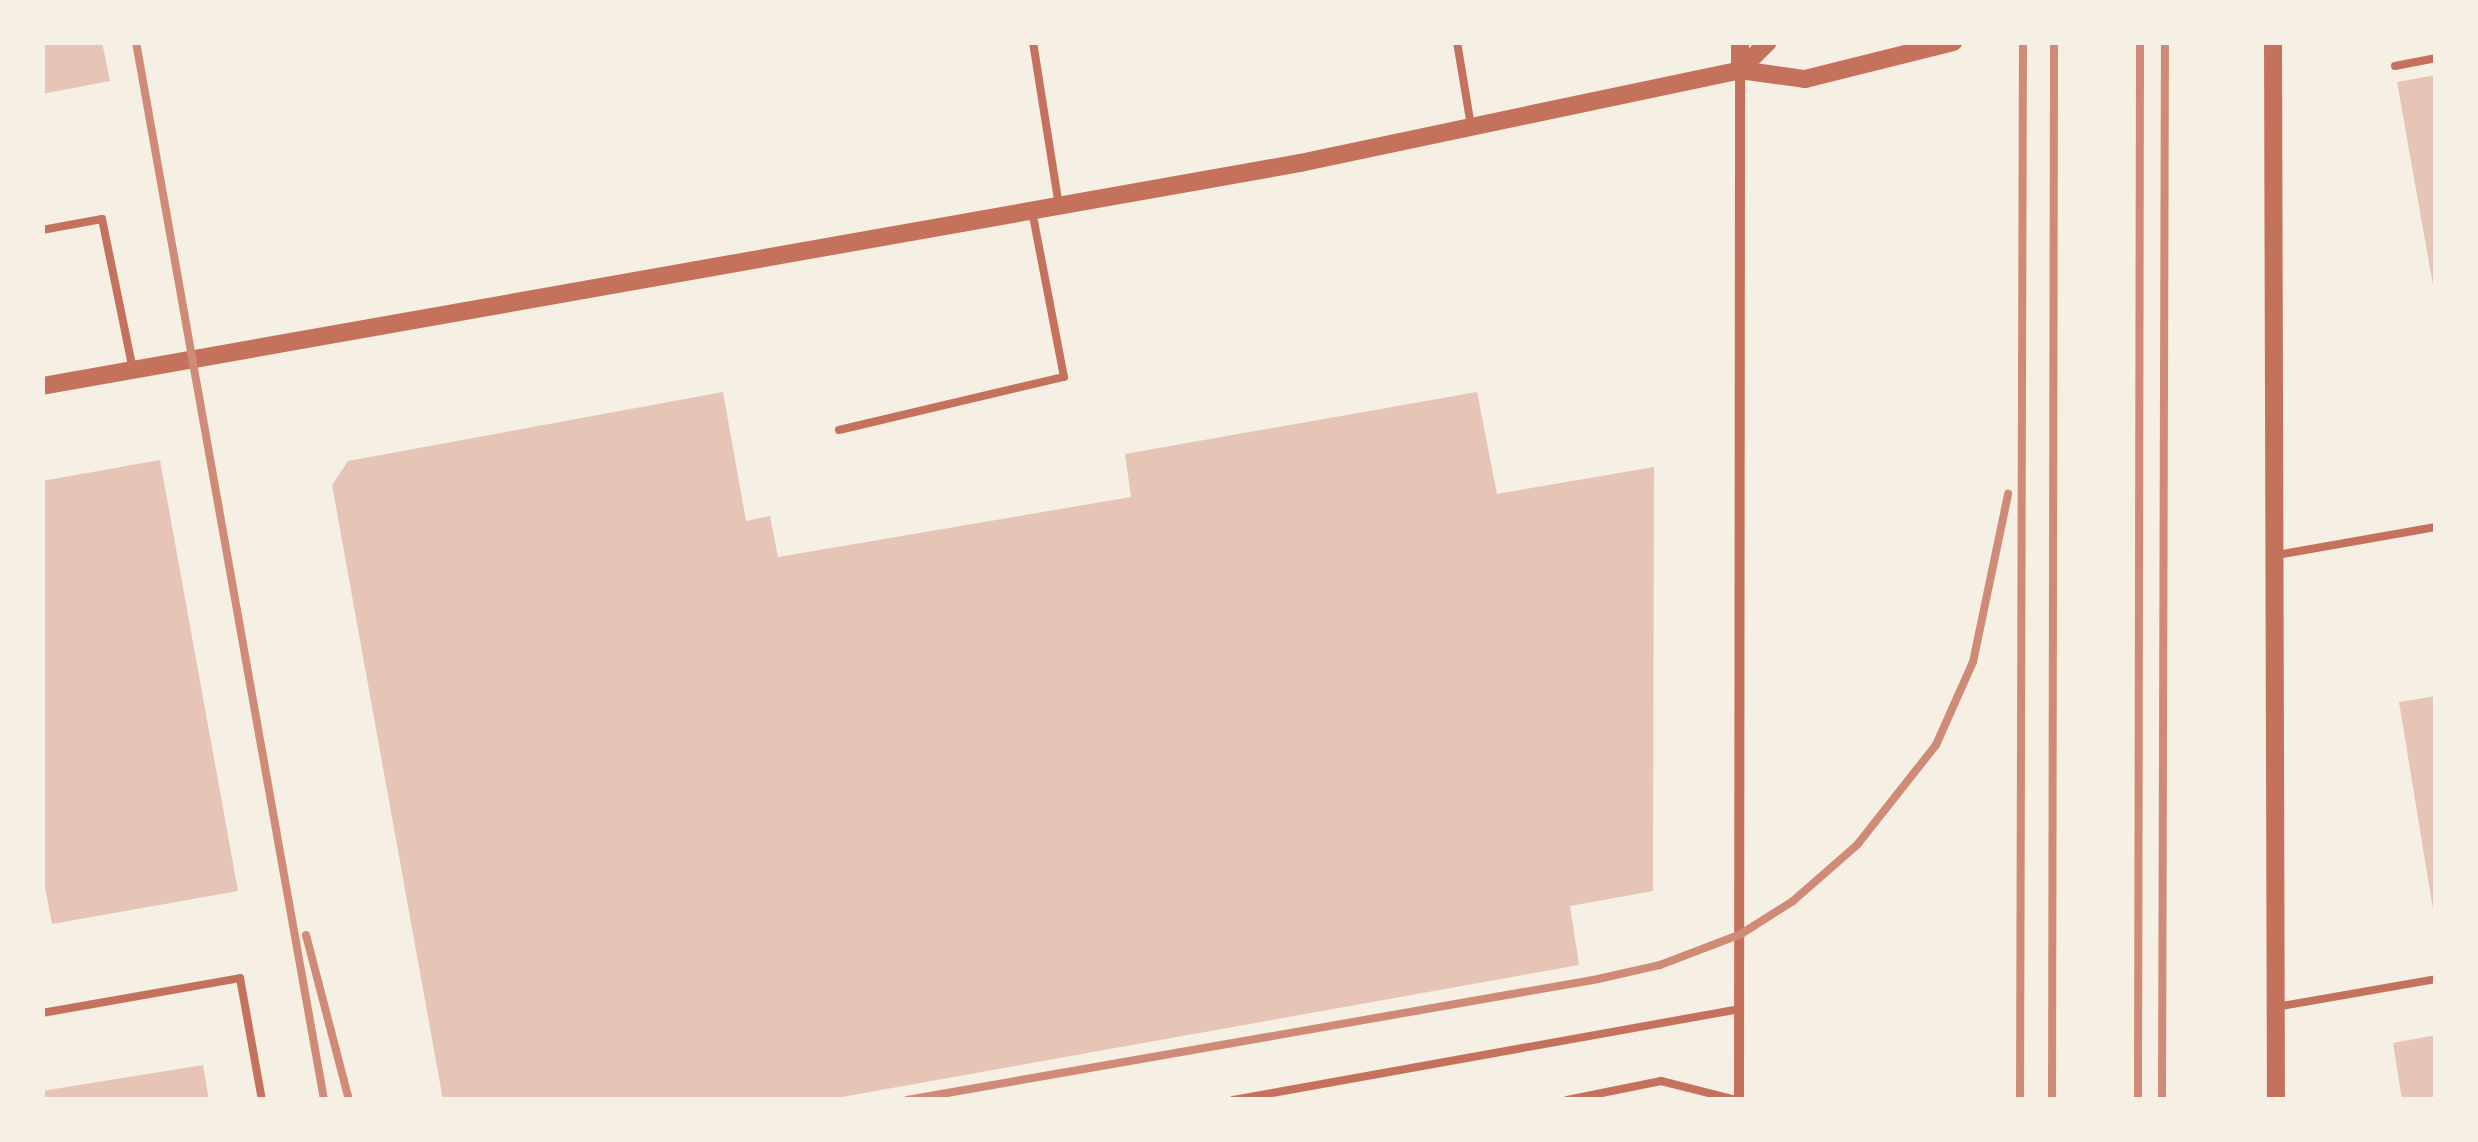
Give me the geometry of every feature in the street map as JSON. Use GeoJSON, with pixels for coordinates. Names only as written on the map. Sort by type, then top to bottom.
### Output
{"type":"FeatureCollection","features":[{"type":"Feature","properties":{"kind":"street"},"geometry":{"type":"LineString","coordinates":[[1737,1100],[1740,42]]}},
{"type":"Feature","properties":{"kind":"street"},"geometry":{"type":"LineString","coordinates":[[1740,70],[1768,42]]}},
{"type":"Feature","properties":{"kind":"street"},"geometry":{"type":"LineString","coordinates":[[42,386],[1472,130],[1740,70],[1804,79],[1953,42]]}},
{"type":"Feature","properties":{"kind":"street"},"geometry":{"type":"LineString","coordinates":[[2274,42],[2276,1100]]}},
{"type":"Feature","properties":{"kind":"lane"},"geometry":{"type":"LineString","coordinates":[[1033,42],[1058,206]]}},
{"type":"Feature","properties":{"kind":"lane"},"geometry":{"type":"LineString","coordinates":[[1457,42],[1472,130]]}},
{"type":"Feature","properties":{"kind":"lane"},"geometry":{"type":"LineString","coordinates":[[2395,66],[2436,58]]}},
{"type":"Feature","properties":{"kind":"lane"},"geometry":{"type":"LineString","coordinates":[[839,430],[1064,377],[1032,211]]}},
{"type":"Feature","properties":{"kind":"lane"},"geometry":{"type":"LineString","coordinates":[[42,230],[102,220],[133,370]]}},
{"type":"Feature","properties":{"kind":"lane"},"geometry":{"type":"LineString","coordinates":[[2274,555],[2436,527]]}},
{"type":"Feature","properties":{"kind":"lane"},"geometry":{"type":"LineString","coordinates":[[42,1013],[240,978],[262,1100]]}},
{"type":"Feature","properties":{"kind":"lane"},"geometry":{"type":"LineString","coordinates":[[2276,1006],[2436,979]]}},
{"type":"Feature","properties":{"kind":"lane"},"geometry":{"type":"LineString","coordinates":[[1233,1100],[1740,1009]]}},
{"type":"Feature","properties":{"kind":"lane"},"geometry":{"type":"LineString","coordinates":[[1567,1100],[1661,1080],[1737,1100]]}},
{"type":"Feature","properties":{"kind":"building"},"geometry":{"type":"Polygon","coordinates":[[[42,42],[102,42],[110,81],[42,94],[42,42]]]}},
{"type":"Feature","properties":{"kind":"building"},"geometry":{"type":"Polygon","coordinates":[[[2436,75],[2436,291],[2434,291],[2397,82],[2436,75]]]}},
{"type":"Feature","properties":{"kind":"building"},"geometry":{"type":"Polygon","coordinates":[[[723,392],[746,521],[770,516],[778,557],[1131,497],[1125,454],[1477,392],[1497,494],[1654,467],[1653,891],[1570,906],[1579,965],[825,1100],[443,1100],[332,485],[348,461],[723,392]]]}},
{"type":"Feature","properties":{"kind":"building"},"geometry":{"type":"Polygon","coordinates":[[[160,460],[238,891],[52,924],[42,872],[42,481],[160,460]]]}},
{"type":"Feature","properties":{"kind":"building"},"geometry":{"type":"Polygon","coordinates":[[[2436,696],[2436,909],[2433,909],[2399,702],[2436,696]]]}},
{"type":"Feature","properties":{"kind":"building"},"geometry":{"type":"Polygon","coordinates":[[[2436,1035],[2436,1100],[2402,1100],[2393,1043],[2436,1035]]]}},
{"type":"Feature","properties":{"kind":"building"},"geometry":{"type":"Polygon","coordinates":[[[203,1065],[209,1100],[42,1100],[42,1091],[203,1065]]]}},
{"type":"Feature","properties":{"kind":"railway"},"geometry":{"type":"LineString","coordinates":[[136,42],[324,1100]]}},
{"type":"Feature","properties":{"kind":"railway"},"geometry":{"type":"LineString","coordinates":[[2020,1100],[2023,42]]}},
{"type":"Feature","properties":{"kind":"railway"},"geometry":{"type":"LineString","coordinates":[[2052,1100],[2054,42]]}},
{"type":"Feature","properties":{"kind":"railway"},"geometry":{"type":"LineString","coordinates":[[2138,1100],[2140,42]]}},
{"type":"Feature","properties":{"kind":"railway"},"geometry":{"type":"LineString","coordinates":[[2162,1100],[2165,42]]}},
{"type":"Feature","properties":{"kind":"railway"},"geometry":{"type":"LineString","coordinates":[[907,1100],[1598,979],[1660,965],[1741,934],[1793,901],[1857,845],[1936,745],[1973,662],[2008,494]]}},
{"type":"Feature","properties":{"kind":"railway"},"geometry":{"type":"LineString","coordinates":[[306,935],[349,1100]]}}]}
